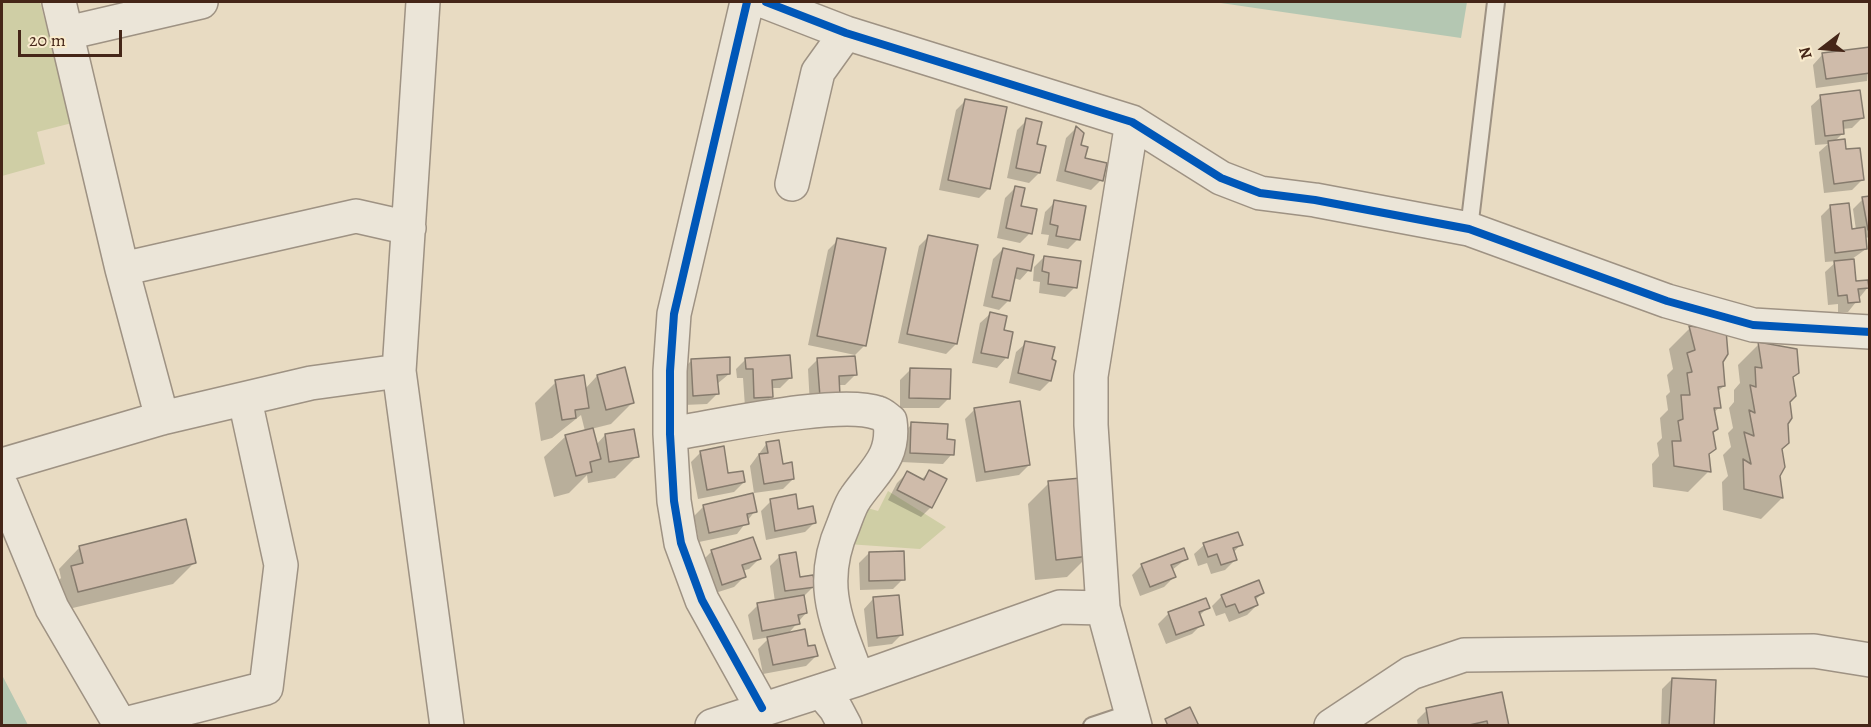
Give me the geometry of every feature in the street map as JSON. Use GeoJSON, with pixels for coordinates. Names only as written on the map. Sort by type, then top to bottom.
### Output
{"type":"FeatureCollection","features":[{"type":"Feature","properties":{"kind":"street"},"geometry":{"type":"LineString","coordinates":[[58,2],[122,269],[162,418]]}},
{"type":"Feature","properties":{"kind":"street"},"geometry":{"type":"LineString","coordinates":[[67,33],[201,2]]}},
{"type":"Feature","properties":{"kind":"street"},"geometry":{"type":"LineString","coordinates":[[423,2],[399,371],[447,726]]}},
{"type":"Feature","properties":{"kind":"street"},"geometry":{"type":"LineString","coordinates":[[747,2],[674,314],[670,371],[670,434],[681,543],[702,600],[762,708]]}},
{"type":"Feature","properties":{"kind":"street"},"geometry":{"type":"LineString","coordinates":[[766,2],[846,33],[1132,123],[1221,178],[1260,193],[1315,200],[1469,229],[1667,301],[1753,325],[1869,332]]}},
{"type":"Feature","properties":{"kind":"street"},"geometry":{"type":"LineString","coordinates":[[792,184],[818,72],[846,33]]}},
{"type":"Feature","properties":{"kind":"street"},"geometry":{"type":"LineString","coordinates":[[1132,123],[1091,376],[1091,425],[1103,608],[1133,719]]}},
{"type":"Feature","properties":{"kind":"street"},"geometry":{"type":"LineString","coordinates":[[122,269],[356,216],[409,228]]}},
{"type":"Feature","properties":{"kind":"street"},"geometry":{"type":"LineString","coordinates":[[2,465],[162,418],[311,383],[399,371]]}},
{"type":"Feature","properties":{"kind":"street"},"geometry":{"type":"LineString","coordinates":[[2,488],[52,608],[121,725],[266,688],[281,565],[245,400]]}},
{"type":"Feature","properties":{"kind":"street"},"geometry":{"type":"LineString","coordinates":[[670,434],[798,413],[857,410],[880,413],[890,421],[892,438],[886,457],[854,499],[835,543],[829,587],[836,621],[858,679]]}},
{"type":"Feature","properties":{"kind":"street"},"geometry":{"type":"LineString","coordinates":[[712,726],[762,708],[858,679],[1059,607],[1103,608]]}},
{"type":"Feature","properties":{"kind":"street"},"geometry":{"type":"LineString","coordinates":[[1337,724],[1411,673],[1464,655],[1814,651],[1869,660]]}},
{"type":"Feature","properties":{"kind":"street"},"geometry":{"type":"LineString","coordinates":[[821,691],[836,709],[845,726]]}},
{"type":"Feature","properties":{"kind":"lane"},"geometry":{"type":"LineString","coordinates":[[1469,229],[1496,2]]}},
{"type":"Feature","properties":{"kind":"lane"},"geometry":{"type":"LineString","coordinates":[[1092,726],[1133,719]]}},
{"type":"Feature","properties":{"kind":"shaded area"},"geometry":{"type":"Polygon","coordinates":[[[2,2],[40,2],[72,123],[37,132],[45,164],[2,176],[2,2]]]}},
{"type":"Feature","properties":{"kind":"shaded area"},"geometry":{"type":"Polygon","coordinates":[[[1214,2],[1467,2],[1461,38],[1214,2]]]}},
{"type":"Feature","properties":{"kind":"shaded area"},"geometry":{"type":"Polygon","coordinates":[[[888,491],[946,527],[920,549],[847,544],[864,507],[878,511],[888,491]]]}},
{"type":"Feature","properties":{"kind":"shaded area"},"geometry":{"type":"Polygon","coordinates":[[[2,675],[28,725],[2,725],[2,675]]]}},
{"type":"Feature","properties":{"kind":"building"},"geometry":{"type":"Polygon","coordinates":[[[1870,47],[1870,73],[1826,79],[1822,53],[1870,47]]]}},
{"type":"Feature","properties":{"kind":"building"},"geometry":{"type":"Polygon","coordinates":[[[1860,90],[1864,118],[1843,121],[1844,134],[1825,136],[1820,95],[1860,90]]]}},
{"type":"Feature","properties":{"kind":"building"},"geometry":{"type":"Polygon","coordinates":[[[965,99],[1007,107],[990,189],[948,180],[965,99]]]}},
{"type":"Feature","properties":{"kind":"building"},"geometry":{"type":"Polygon","coordinates":[[[1026,118],[1042,122],[1037,144],[1046,146],[1040,173],[1016,168],[1026,118]]]}},
{"type":"Feature","properties":{"kind":"building"},"geometry":{"type":"Polygon","coordinates":[[[1076,126],[1084,133],[1081,145],[1088,147],[1085,158],[1107,163],[1103,181],[1065,171],[1076,126]]]}},
{"type":"Feature","properties":{"kind":"building"},"geometry":{"type":"Polygon","coordinates":[[[1845,139],[1846,149],[1860,148],[1864,180],[1834,184],[1828,141],[1845,139]]]}},
{"type":"Feature","properties":{"kind":"building"},"geometry":{"type":"Polygon","coordinates":[[[1015,186],[1025,188],[1021,206],[1037,209],[1032,234],[1006,228],[1015,186]]]}},
{"type":"Feature","properties":{"kind":"building"},"geometry":{"type":"Polygon","coordinates":[[[1870,196],[1870,229],[1868,230],[1862,197],[1870,196]]]}},
{"type":"Feature","properties":{"kind":"building"},"geometry":{"type":"Polygon","coordinates":[[[1054,200],[1086,206],[1080,240],[1056,236],[1058,226],[1050,224],[1054,200]]]}},
{"type":"Feature","properties":{"kind":"building"},"geometry":{"type":"Polygon","coordinates":[[[1849,203],[1852,229],[1865,227],[1867,249],[1835,253],[1830,205],[1849,203]]]}},
{"type":"Feature","properties":{"kind":"building"},"geometry":{"type":"Polygon","coordinates":[[[928,235],[978,245],[957,344],[907,334],[928,235]]]}},
{"type":"Feature","properties":{"kind":"building"},"geometry":{"type":"Polygon","coordinates":[[[837,238],[886,248],[866,346],[817,336],[837,238]]]}},
{"type":"Feature","properties":{"kind":"building"},"geometry":{"type":"Polygon","coordinates":[[[1003,248],[1034,255],[1031,271],[1017,268],[1010,301],[992,297],[1003,248]]]}},
{"type":"Feature","properties":{"kind":"building"},"geometry":{"type":"Polygon","coordinates":[[[1044,256],[1081,261],[1077,288],[1048,284],[1049,273],[1042,271],[1044,256]]]}},
{"type":"Feature","properties":{"kind":"building"},"geometry":{"type":"Polygon","coordinates":[[[1854,259],[1856,281],[1868,280],[1869,288],[1858,289],[1860,302],[1848,303],[1847,295],[1838,296],[1834,261],[1854,259]]]}},
{"type":"Feature","properties":{"kind":"building"},"geometry":{"type":"Polygon","coordinates":[[[990,312],[1007,316],[1004,330],[1013,332],[1008,358],[981,353],[990,312]]]}},
{"type":"Feature","properties":{"kind":"building"},"geometry":{"type":"Polygon","coordinates":[[[1689,326],[1726,330],[1728,354],[1723,362],[1725,386],[1718,387],[1721,408],[1714,408],[1718,429],[1713,432],[1716,449],[1709,454],[1711,472],[1674,466],[1672,441],[1681,441],[1678,421],[1683,419],[1681,395],[1690,395],[1687,373],[1692,372],[1687,353],[1695,350],[1689,326]]]}},
{"type":"Feature","properties":{"kind":"building"},"geometry":{"type":"Polygon","coordinates":[[[1025,341],[1055,347],[1052,359],[1056,361],[1051,381],[1018,373],[1025,341]]]}},
{"type":"Feature","properties":{"kind":"building"},"geometry":{"type":"Polygon","coordinates":[[[1758,342],[1797,349],[1799,373],[1793,377],[1796,396],[1790,402],[1792,418],[1788,424],[1789,443],[1782,449],[1785,467],[1780,476],[1783,498],[1744,489],[1743,459],[1751,464],[1744,432],[1754,436],[1749,410],[1755,413],[1750,385],[1756,387],[1755,367],[1762,368],[1758,342]]]}},
{"type":"Feature","properties":{"kind":"building"},"geometry":{"type":"Polygon","coordinates":[[[790,355],[792,378],[772,380],[773,397],[754,398],[753,369],[746,369],[745,358],[790,355]]]}},
{"type":"Feature","properties":{"kind":"building"},"geometry":{"type":"Polygon","coordinates":[[[855,356],[857,375],[839,376],[840,396],[820,397],[817,358],[855,356]]]}},
{"type":"Feature","properties":{"kind":"building"},"geometry":{"type":"Polygon","coordinates":[[[730,357],[730,374],[717,375],[719,394],[693,396],[691,359],[730,357]]]}},
{"type":"Feature","properties":{"kind":"building"},"geometry":{"type":"Polygon","coordinates":[[[625,367],[634,403],[606,410],[597,375],[625,367]]]}},
{"type":"Feature","properties":{"kind":"building"},"geometry":{"type":"Polygon","coordinates":[[[910,368],[951,369],[950,399],[909,398],[910,368]]]}},
{"type":"Feature","properties":{"kind":"building"},"geometry":{"type":"Polygon","coordinates":[[[584,375],[589,408],[575,410],[576,418],[562,420],[555,380],[584,375]]]}},
{"type":"Feature","properties":{"kind":"building"},"geometry":{"type":"Polygon","coordinates":[[[1020,401],[1030,465],[985,472],[974,408],[1020,401]]]}},
{"type":"Feature","properties":{"kind":"building"},"geometry":{"type":"Polygon","coordinates":[[[911,422],[948,424],[947,439],[955,440],[954,455],[910,453],[911,422]]]}},
{"type":"Feature","properties":{"kind":"building"},"geometry":{"type":"Polygon","coordinates":[[[593,428],[601,459],[590,462],[592,472],[576,476],[565,435],[593,428]]]}},
{"type":"Feature","properties":{"kind":"building"},"geometry":{"type":"Polygon","coordinates":[[[634,429],[639,457],[609,462],[605,434],[634,429]]]}},
{"type":"Feature","properties":{"kind":"building"},"geometry":{"type":"Polygon","coordinates":[[[779,440],[783,464],[792,462],[794,479],[764,484],[759,454],[768,453],[766,442],[779,440]]]}},
{"type":"Feature","properties":{"kind":"building"},"geometry":{"type":"Polygon","coordinates":[[[724,446],[728,473],[743,471],[745,482],[707,490],[700,451],[724,446]]]}},
{"type":"Feature","properties":{"kind":"building"},"geometry":{"type":"Polygon","coordinates":[[[929,470],[947,479],[932,508],[897,490],[907,471],[924,480],[929,470]]]}},
{"type":"Feature","properties":{"kind":"building"},"geometry":{"type":"Polygon","coordinates":[[[1081,478],[1090,556],[1056,560],[1048,481],[1081,478]]]}},
{"type":"Feature","properties":{"kind":"building"},"geometry":{"type":"Polygon","coordinates":[[[753,493],[757,512],[747,514],[749,524],[709,533],[703,505],[753,493]]]}},
{"type":"Feature","properties":{"kind":"building"},"geometry":{"type":"Polygon","coordinates":[[[796,494],[798,509],[813,506],[816,523],[775,531],[770,499],[796,494]]]}},
{"type":"Feature","properties":{"kind":"building"},"geometry":{"type":"Polygon","coordinates":[[[186,519],[196,563],[78,592],[71,566],[83,563],[79,546],[186,519]]]}},
{"type":"Feature","properties":{"kind":"building"},"geometry":{"type":"Polygon","coordinates":[[[1238,532],[1243,545],[1233,548],[1237,560],[1221,565],[1217,554],[1208,557],[1203,543],[1238,532]]]}},
{"type":"Feature","properties":{"kind":"building"},"geometry":{"type":"Polygon","coordinates":[[[753,537],[761,559],[742,565],[746,577],[722,585],[711,550],[753,537]]]}},
{"type":"Feature","properties":{"kind":"building"},"geometry":{"type":"Polygon","coordinates":[[[1184,548],[1188,559],[1171,565],[1176,577],[1150,587],[1141,564],[1184,548]]]}},
{"type":"Feature","properties":{"kind":"building"},"geometry":{"type":"Polygon","coordinates":[[[904,551],[905,580],[869,581],[869,552],[904,551]]]}},
{"type":"Feature","properties":{"kind":"building"},"geometry":{"type":"Polygon","coordinates":[[[796,552],[800,577],[813,575],[816,587],[785,591],[779,555],[796,552]]]}},
{"type":"Feature","properties":{"kind":"building"},"geometry":{"type":"Polygon","coordinates":[[[1259,580],[1264,593],[1255,597],[1258,605],[1239,613],[1235,604],[1226,607],[1221,595],[1259,580]]]}},
{"type":"Feature","properties":{"kind":"building"},"geometry":{"type":"Polygon","coordinates":[[[804,595],[807,613],[798,615],[800,624],[762,631],[757,603],[804,595]]]}},
{"type":"Feature","properties":{"kind":"building"},"geometry":{"type":"Polygon","coordinates":[[[899,595],[903,635],[877,638],[873,597],[899,595]]]}},
{"type":"Feature","properties":{"kind":"building"},"geometry":{"type":"Polygon","coordinates":[[[1206,598],[1210,608],[1199,612],[1204,625],[1176,635],[1168,612],[1206,598]]]}},
{"type":"Feature","properties":{"kind":"building"},"geometry":{"type":"Polygon","coordinates":[[[805,629],[808,646],[815,645],[818,656],[773,665],[767,637],[805,629]]]}},
{"type":"Feature","properties":{"kind":"building"},"geometry":{"type":"Polygon","coordinates":[[[1672,678],[1716,680],[1714,726],[1669,726],[1672,678]]]}},
{"type":"Feature","properties":{"kind":"building"},"geometry":{"type":"Polygon","coordinates":[[[1502,692],[1509,726],[1488,726],[1487,721],[1465,726],[1429,726],[1426,708],[1502,692]]]}},
{"type":"Feature","properties":{"kind":"building"},"geometry":{"type":"Polygon","coordinates":[[[1190,707],[1199,726],[1168,726],[1165,719],[1190,707]]]}},
{"type":"Feature","properties":{"kind":"cycle path"},"geometry":{"type":"LineString","coordinates":[[747,2],[674,314],[670,371],[670,434],[674,501],[681,543],[702,600],[762,708]]}},
{"type":"Feature","properties":{"kind":"cycle path"},"geometry":{"type":"LineString","coordinates":[[766,2],[846,33],[1132,122],[1221,178],[1260,193],[1315,200],[1469,229],[1667,301],[1753,325],[1870,332]]}}]}
